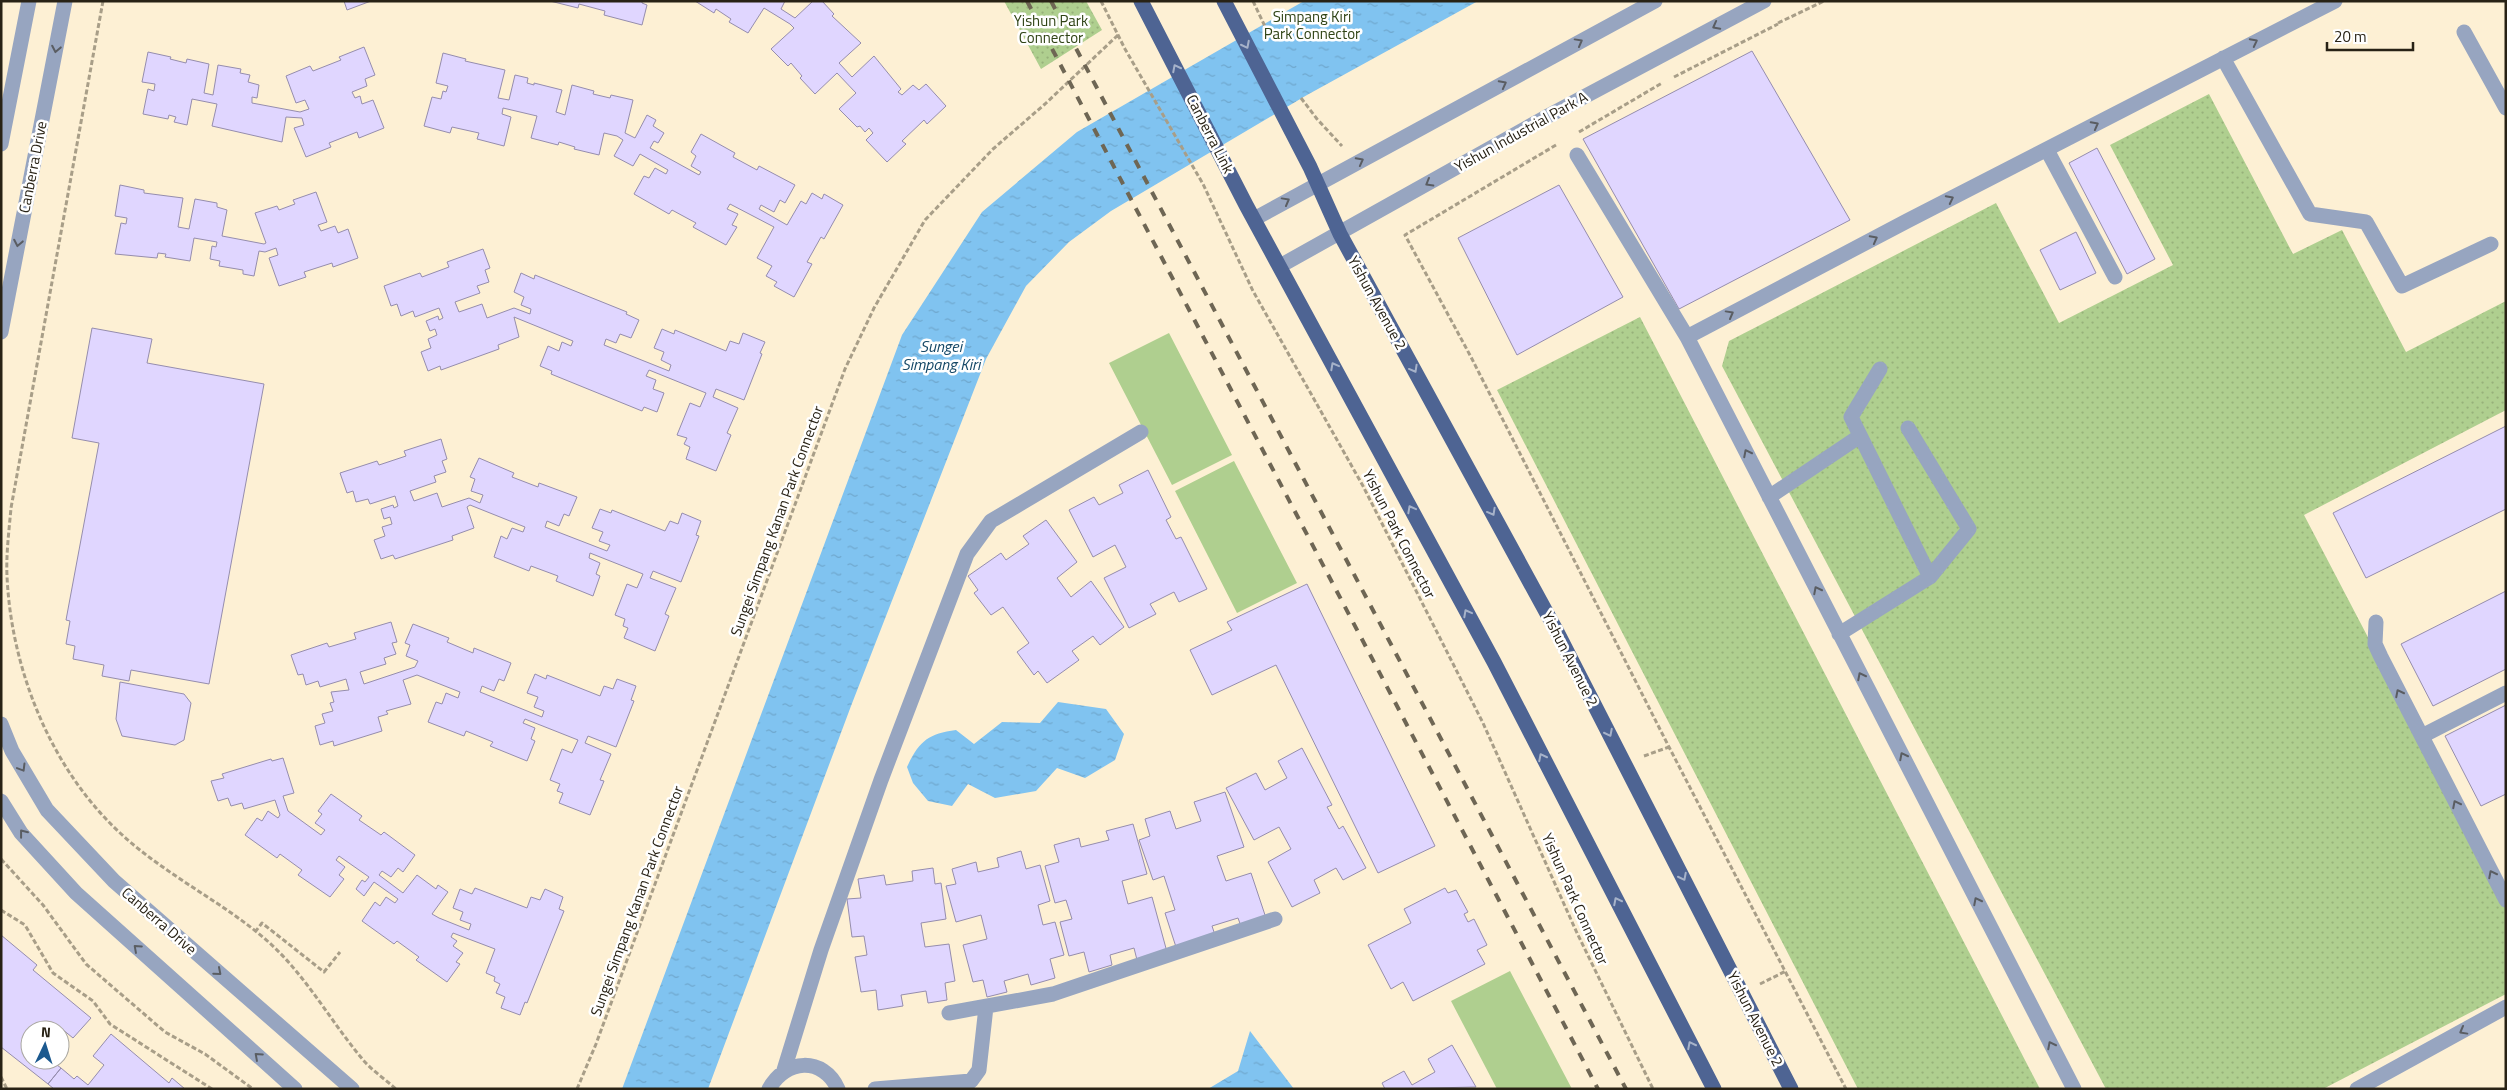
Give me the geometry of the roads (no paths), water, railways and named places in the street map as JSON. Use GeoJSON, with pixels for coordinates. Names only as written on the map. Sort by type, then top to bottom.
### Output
{"type":"FeatureCollection","features":[{"type":"Feature","properties":{"kind":"main road"},"geometry":{"type":"LineString","coordinates":[[1224,1],[1310,167],[1340,234]]}},
{"type":"Feature","properties":{"kind":"main road","name":"Canberra Link"},"geometry":{"type":"LineString","coordinates":[[1143,4],[1246,205],[1280,266]]}},
{"type":"Feature","properties":{"kind":"main road","name":"Yishun Avenue 2"},"geometry":{"type":"LineString","coordinates":[[1340,234],[1556,630],[1791,1089]]}},
{"type":"Feature","properties":{"kind":"main road"},"geometry":{"type":"LineString","coordinates":[[1280,266],[1494,662],[1714,1089]]}},
{"type":"Feature","properties":{"kind":"street"},"geometry":{"type":"LineString","coordinates":[[1,144],[28,1]]}},
{"type":"Feature","properties":{"kind":"street","name":"Canberra Drive"},"geometry":{"type":"LineString","coordinates":[[1,332],[65,1]]}},
{"type":"Feature","properties":{"kind":"street"},"geometry":{"type":"LineString","coordinates":[[1254,219],[1655,1]]}},
{"type":"Feature","properties":{"kind":"street"},"geometry":{"type":"LineString","coordinates":[[1687,337],[1749,303],[2335,1]]}},
{"type":"Feature","properties":{"kind":"street","name":"Yishun Industrial Park A"},"geometry":{"type":"LineString","coordinates":[[1280,266],[1548,116],[1762,2]]}},
{"type":"Feature","properties":{"kind":"street"},"geometry":{"type":"LineString","coordinates":[[2464,32],[2506,108]]}},
{"type":"Feature","properties":{"kind":"street"},"geometry":{"type":"LineString","coordinates":[[2223,58],[2310,214],[2366,222],[2402,286],[2491,244]]}},
{"type":"Feature","properties":{"kind":"street"},"geometry":{"type":"LineString","coordinates":[[2047,150],[2115,277]]}},
{"type":"Feature","properties":{"kind":"street"},"geometry":{"type":"LineString","coordinates":[[1577,155],[1687,337],[2074,1089]]}},
{"type":"Feature","properties":{"kind":"street"},"geometry":{"type":"LineString","coordinates":[[1880,369],[1851,417],[1930,577]]}},
{"type":"Feature","properties":{"kind":"street"},"geometry":{"type":"LineString","coordinates":[[1840,634],[1930,577],[1969,529],[1908,428]]}},
{"type":"Feature","properties":{"kind":"street"},"geometry":{"type":"LineString","coordinates":[[784,1070],[822,950],[872,807],[967,554],[991,521],[1141,432]]}},
{"type":"Feature","properties":{"kind":"street"},"geometry":{"type":"LineString","coordinates":[[1769,497],[1860,436]]}},
{"type":"Feature","properties":{"kind":"street"},"geometry":{"type":"LineString","coordinates":[[2376,622],[2375,644],[2506,900]]}},
{"type":"Feature","properties":{"kind":"street"},"geometry":{"type":"LineString","coordinates":[[2422,736],[2506,693]]}},
{"type":"Feature","properties":{"kind":"street","name":"Canberra Drive"},"geometry":{"type":"LineString","coordinates":[[1,724],[12,751],[47,810],[114,881],[352,1089]]}},
{"type":"Feature","properties":{"kind":"street"},"geometry":{"type":"LineString","coordinates":[[1,801],[21,833],[76,893],[295,1089]]}},
{"type":"Feature","properties":{"kind":"street"},"geometry":{"type":"LineString","coordinates":[[949,1013],[1053,994],[1275,919]]}},
{"type":"Feature","properties":{"kind":"street"},"geometry":{"type":"LineString","coordinates":[[875,1089],[971,1081],[979,1070],[986,1007]]}},
{"type":"Feature","properties":{"kind":"street"},"geometry":{"type":"LineString","coordinates":[[2357,1089],[2506,1007]]}},
{"type":"Feature","properties":{"kind":"street"},"geometry":{"type":"LineString","coordinates":[[769,1089],[775,1078],[784,1070],[796,1065],[818,1068],[827,1074],[838,1089]]}},
{"type":"Feature","properties":{"kind":"water","name":"Sungei Simpang Kiri"},"geometry":{"type":"Polygon","coordinates":[[[1304,1],[1478,1],[1307,95],[1111,211],[1069,242],[1026,286],[986,359],[851,706],[708,1089],[622,1089],[902,335],[982,212],[1077,132],[1304,1]]]}},
{"type":"Feature","properties":{"kind":"water"},"geometry":{"type":"Polygon","coordinates":[[[1058,702],[1106,709],[1124,734],[1115,760],[1085,778],[1057,768],[1036,791],[995,798],[968,784],[952,806],[928,801],[913,783],[907,767],[920,745],[931,737],[956,730],[974,744],[1002,722],[1040,723],[1058,702]]]}},
{"type":"Feature","properties":{"kind":"water"},"geometry":{"type":"Polygon","coordinates":[[[1250,1031],[1294,1089],[1208,1089],[1238,1071],[1250,1031]]]}},
{"type":"Feature","properties":{"kind":"railway"},"geometry":{"type":"LineString","coordinates":[[1027,1],[1598,1089]]}},
{"type":"Feature","properties":{"kind":"railway"},"geometry":{"type":"LineString","coordinates":[[1051,1],[1626,1089]]}},
{"type":"Feature","properties":{"kind":"park label","name":"Simpang Kiri Park Connector"},"geometry":{"type":"Point","coordinates":[1312,26]}},
{"type":"Feature","properties":{"kind":"park label","name":"Yishun Park Connector"},"geometry":{"type":"Point","coordinates":[1051,30]}}]}
